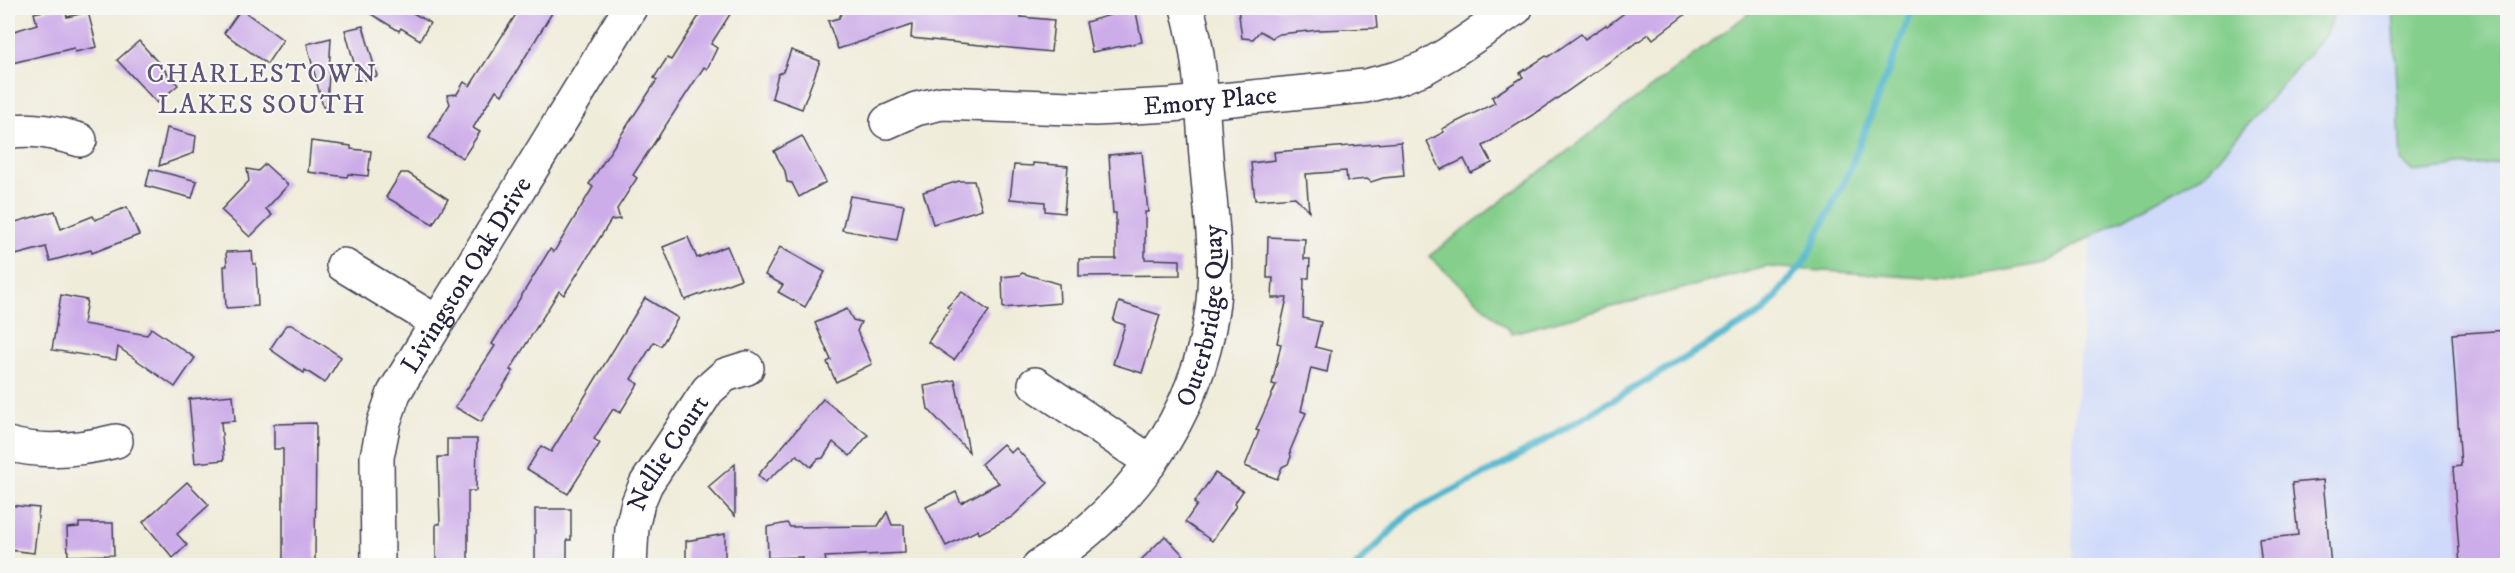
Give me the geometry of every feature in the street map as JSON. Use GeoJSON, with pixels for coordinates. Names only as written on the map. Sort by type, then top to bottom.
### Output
{"type":"FeatureCollection","features":[{"type":"Feature","properties":{"kind":"street","name":"Livingston Oak Drive"},"geometry":{"type":"LineString","coordinates":[[378,566],[377,457],[384,422],[394,393],[630,8]]}},
{"type":"Feature","properties":{"kind":"street","name":"Outerbridge Quay"},"geometry":{"type":"LineString","coordinates":[[1039,566],[1090,530],[1126,494],[1151,462],[1192,386],[1204,349],[1212,309],[1215,261],[1197,47],[1187,8]]}},
{"type":"Feature","properties":{"kind":"street","name":"Emory Place"},"geometry":{"type":"LineString","coordinates":[[887,122],[916,109],[942,104],[1095,109],[1202,103],[1365,86],[1398,78],[1448,54],[1516,8]]}},
{"type":"Feature","properties":{"kind":"street"},"geometry":{"type":"LineString","coordinates":[[8,132],[28,130],[54,132],[80,140]]}},
{"type":"Feature","properties":{"kind":"street"},"geometry":{"type":"LineString","coordinates":[[343,264],[437,322]]}},
{"type":"Feature","properties":{"kind":"street","name":"Nellie Court"},"geometry":{"type":"LineString","coordinates":[[630,566],[632,528],[638,503],[646,484],[708,390],[725,375],[747,368]]}},
{"type":"Feature","properties":{"kind":"street"},"geometry":{"type":"LineString","coordinates":[[1035,384],[1151,462]]}},
{"type":"Feature","properties":{"kind":"street"},"geometry":{"type":"LineString","coordinates":[[8,444],[45,451],[84,449],[116,441]]}},
{"type":"Feature","properties":{"kind":"shaded area"},"geometry":{"type":"Polygon","coordinates":[[[2251,8],[2507,8],[2507,565],[2072,566],[2073,437],[2096,188],[2251,8]]]}},
{"type":"Feature","properties":{"kind":"green space"},"geometry":{"type":"Polygon","coordinates":[[[1756,8],[2336,8],[2325,35],[2205,174],[2044,263],[1954,280],[1766,267],[1512,333],[1429,256],[1756,8]]]}},
{"type":"Feature","properties":{"kind":"green space"},"geometry":{"type":"Polygon","coordinates":[[[2393,8],[2507,8],[2507,162],[2413,172],[2401,161],[2393,8]]]}},
{"type":"Feature","properties":{"kind":"building"},"geometry":{"type":"Polygon","coordinates":[[[65,8],[67,17],[88,12],[97,47],[75,52],[74,48],[8,64],[8,33],[37,24],[34,13],[65,8]]]}},
{"type":"Feature","properties":{"kind":"building"},"geometry":{"type":"Polygon","coordinates":[[[361,8],[405,8],[430,23],[420,40],[401,28],[399,31],[361,8]]]}},
{"type":"Feature","properties":{"kind":"building"},"geometry":{"type":"Polygon","coordinates":[[[520,8],[555,8],[502,95],[496,90],[473,128],[480,132],[463,158],[429,138],[450,104],[447,95],[457,94],[464,82],[470,86],[520,8]]]}},
{"type":"Feature","properties":{"kind":"building"},"geometry":{"type":"Polygon","coordinates":[[[704,8],[734,8],[711,44],[717,48],[707,69],[704,67],[633,175],[637,178],[617,209],[620,219],[611,220],[564,295],[559,291],[481,422],[455,407],[495,346],[492,344],[550,249],[554,252],[593,187],[589,184],[657,80],[654,78],[667,58],[671,60],[704,8]]]}},
{"type":"Feature","properties":{"kind":"building"},"geometry":{"type":"Polygon","coordinates":[[[857,8],[925,10],[928,8],[1022,8],[1021,17],[1054,20],[1051,52],[911,38],[912,25],[838,49],[828,21],[839,18],[842,12],[857,8]]]}},
{"type":"Feature","properties":{"kind":"building"},"geometry":{"type":"Polygon","coordinates":[[[1238,8],[1375,8],[1377,28],[1319,30],[1279,34],[1272,38],[1260,31],[1253,39],[1242,38],[1238,8]]]}},
{"type":"Feature","properties":{"kind":"building"},"geometry":{"type":"Polygon","coordinates":[[[1631,8],[1694,8],[1653,39],[1649,34],[1542,109],[1483,146],[1492,163],[1471,173],[1464,159],[1441,170],[1427,141],[1444,132],[1442,129],[1495,103],[1492,97],[1523,77],[1520,73],[1546,56],[1548,57],[1581,34],[1585,39],[1631,8]]]}},
{"type":"Feature","properties":{"kind":"building"},"geometry":{"type":"Polygon","coordinates":[[[241,9],[283,40],[267,64],[224,33],[241,9]]]}},
{"type":"Feature","properties":{"kind":"building"},"geometry":{"type":"Polygon","coordinates":[[[1120,12],[1124,14],[1136,12],[1142,42],[1092,52],[1086,22],[1120,12]]]}},
{"type":"Feature","properties":{"kind":"building"},"geometry":{"type":"Polygon","coordinates":[[[363,26],[377,76],[359,81],[345,30],[363,26]]]}},
{"type":"Feature","properties":{"kind":"building"},"geometry":{"type":"Polygon","coordinates":[[[331,38],[327,107],[323,107],[307,44],[331,38]]]}},
{"type":"Feature","properties":{"kind":"building"},"geometry":{"type":"Polygon","coordinates":[[[139,41],[178,85],[157,103],[117,60],[139,41]]]}},
{"type":"Feature","properties":{"kind":"building"},"geometry":{"type":"Polygon","coordinates":[[[791,50],[820,61],[802,109],[772,98],[778,74],[783,72],[791,50]]]}},
{"type":"Feature","properties":{"kind":"building"},"geometry":{"type":"Polygon","coordinates":[[[167,128],[196,136],[194,153],[159,166],[167,128]]]}},
{"type":"Feature","properties":{"kind":"building"},"geometry":{"type":"Polygon","coordinates":[[[802,136],[826,182],[799,197],[792,183],[787,182],[785,171],[774,151],[802,136]]]}},
{"type":"Feature","properties":{"kind":"building"},"geometry":{"type":"Polygon","coordinates":[[[311,141],[371,151],[368,176],[348,174],[347,177],[308,172],[311,141]]]}},
{"type":"Feature","properties":{"kind":"building"},"geometry":{"type":"Polygon","coordinates":[[[1401,142],[1404,176],[1371,182],[1367,179],[1347,181],[1346,171],[1306,174],[1309,211],[1295,197],[1255,200],[1251,163],[1275,160],[1274,152],[1401,142]]]}},
{"type":"Feature","properties":{"kind":"building"},"geometry":{"type":"Polygon","coordinates":[[[1142,152],[1148,212],[1145,212],[1145,259],[1180,260],[1180,275],[1079,276],[1079,259],[1116,259],[1116,213],[1113,213],[1109,155],[1142,152]]]}},
{"type":"Feature","properties":{"kind":"building"},"geometry":{"type":"Polygon","coordinates":[[[1033,163],[1068,166],[1064,213],[1045,211],[1045,202],[1010,199],[1014,165],[1033,166],[1033,163]]]}},
{"type":"Feature","properties":{"kind":"building"},"geometry":{"type":"Polygon","coordinates":[[[265,164],[288,185],[266,209],[272,215],[250,237],[221,210],[249,181],[247,169],[258,171],[265,164]]]}},
{"type":"Feature","properties":{"kind":"building"},"geometry":{"type":"Polygon","coordinates":[[[150,169],[197,181],[192,198],[146,186],[150,169]]]}},
{"type":"Feature","properties":{"kind":"building"},"geometry":{"type":"Polygon","coordinates":[[[401,173],[408,173],[448,199],[433,224],[386,197],[401,173]]]}},
{"type":"Feature","properties":{"kind":"building"},"geometry":{"type":"Polygon","coordinates":[[[959,181],[974,181],[982,209],[933,224],[923,192],[959,181]]]}},
{"type":"Feature","properties":{"kind":"building"},"geometry":{"type":"Polygon","coordinates":[[[850,196],[904,205],[897,240],[842,230],[850,196]]]}},
{"type":"Feature","properties":{"kind":"building"},"geometry":{"type":"Polygon","coordinates":[[[127,207],[139,235],[92,253],[91,250],[50,261],[46,247],[8,257],[8,224],[55,211],[61,229],[93,216],[95,220],[127,207]]]}},
{"type":"Feature","properties":{"kind":"building"},"geometry":{"type":"Polygon","coordinates":[[[688,237],[697,258],[727,246],[741,279],[685,300],[663,247],[688,237]]]}},
{"type":"Feature","properties":{"kind":"building"},"geometry":{"type":"Polygon","coordinates":[[[1268,237],[1305,239],[1304,259],[1310,259],[1309,278],[1304,278],[1303,318],[1321,322],[1315,347],[1331,351],[1327,372],[1311,368],[1301,411],[1306,413],[1290,451],[1291,457],[1288,464],[1282,467],[1277,479],[1245,466],[1259,431],[1256,430],[1276,385],[1272,384],[1281,344],[1277,343],[1287,298],[1272,298],[1273,278],[1267,278],[1268,237]]]}},
{"type":"Feature","properties":{"kind":"building"},"geometry":{"type":"Polygon","coordinates":[[[780,247],[825,272],[805,307],[778,292],[783,285],[765,275],[780,247]]]}},
{"type":"Feature","properties":{"kind":"building"},"geometry":{"type":"Polygon","coordinates":[[[252,251],[253,264],[256,264],[258,306],[226,308],[224,266],[227,266],[226,252],[252,251]]]}},
{"type":"Feature","properties":{"kind":"building"},"geometry":{"type":"Polygon","coordinates":[[[1022,273],[1059,284],[1060,303],[1003,308],[1002,277],[1022,273]]]}},
{"type":"Feature","properties":{"kind":"building"},"geometry":{"type":"Polygon","coordinates":[[[962,292],[989,311],[954,360],[928,342],[950,309],[947,307],[962,292]]]}},
{"type":"Feature","properties":{"kind":"building"},"geometry":{"type":"Polygon","coordinates":[[[61,295],[87,300],[83,324],[147,335],[151,328],[195,358],[175,387],[118,347],[116,360],[52,350],[61,295]]]}},
{"type":"Feature","properties":{"kind":"building"},"geometry":{"type":"Polygon","coordinates":[[[645,298],[678,318],[661,346],[654,342],[631,379],[638,384],[620,413],[613,409],[594,439],[600,443],[568,494],[527,469],[541,446],[551,452],[645,298]]]}},
{"type":"Feature","properties":{"kind":"building"},"geometry":{"type":"Polygon","coordinates":[[[1119,302],[1160,315],[1142,373],[1113,364],[1125,325],[1113,321],[1119,302]]]}},
{"type":"Feature","properties":{"kind":"building"},"geometry":{"type":"Polygon","coordinates":[[[847,309],[853,320],[861,322],[857,331],[872,364],[836,382],[827,362],[831,360],[815,323],[847,309]]]}},
{"type":"Feature","properties":{"kind":"building"},"geometry":{"type":"Polygon","coordinates":[[[286,325],[293,325],[341,357],[325,383],[305,370],[304,373],[270,349],[286,325]]]}},
{"type":"Feature","properties":{"kind":"building"},"geometry":{"type":"Polygon","coordinates":[[[2508,330],[2508,566],[2460,566],[2453,467],[2461,466],[2452,334],[2508,330]]]}},
{"type":"Feature","properties":{"kind":"building"},"geometry":{"type":"Polygon","coordinates":[[[955,380],[969,452],[928,409],[924,386],[955,380]]]}},
{"type":"Feature","properties":{"kind":"building"},"geometry":{"type":"Polygon","coordinates":[[[233,395],[235,421],[221,422],[224,460],[195,463],[189,399],[233,395]]]}},
{"type":"Feature","properties":{"kind":"building"},"geometry":{"type":"Polygon","coordinates":[[[823,399],[868,435],[850,456],[833,442],[823,458],[818,459],[811,467],[797,455],[765,482],[758,475],[823,399]]]}},
{"type":"Feature","properties":{"kind":"building"},"geometry":{"type":"Polygon","coordinates":[[[316,423],[315,562],[283,562],[283,449],[274,449],[274,424],[316,423]]]}},
{"type":"Feature","properties":{"kind":"building"},"geometry":{"type":"Polygon","coordinates":[[[447,439],[477,439],[476,491],[468,491],[468,566],[436,566],[436,524],[440,524],[438,457],[447,457],[447,439]]]}},
{"type":"Feature","properties":{"kind":"building"},"geometry":{"type":"Polygon","coordinates":[[[1003,444],[1011,453],[1016,448],[1048,483],[1012,517],[979,534],[978,530],[946,546],[926,507],[956,492],[961,503],[999,483],[981,464],[1003,444]]]}},
{"type":"Feature","properties":{"kind":"building"},"geometry":{"type":"Polygon","coordinates":[[[735,464],[735,516],[708,487],[735,464]]]}},
{"type":"Feature","properties":{"kind":"building"},"geometry":{"type":"Polygon","coordinates":[[[1215,473],[1243,491],[1234,504],[1236,506],[1212,541],[1185,522],[1197,505],[1194,503],[1215,473]]]}},
{"type":"Feature","properties":{"kind":"building"},"geometry":{"type":"Polygon","coordinates":[[[2323,480],[2331,566],[2300,566],[2300,563],[2262,566],[2259,539],[2298,535],[2292,483],[2323,480]]]}},
{"type":"Feature","properties":{"kind":"building"},"geometry":{"type":"Polygon","coordinates":[[[187,482],[209,505],[177,534],[187,545],[173,558],[143,522],[187,482]]]}},
{"type":"Feature","properties":{"kind":"building"},"geometry":{"type":"Polygon","coordinates":[[[8,505],[39,508],[34,553],[9,550],[11,535],[8,535],[8,505]]]}},
{"type":"Feature","properties":{"kind":"building"},"geometry":{"type":"Polygon","coordinates":[[[535,509],[571,509],[571,540],[567,540],[567,566],[535,566],[535,509]]]}},
{"type":"Feature","properties":{"kind":"building"},"geometry":{"type":"Polygon","coordinates":[[[887,512],[892,525],[904,525],[905,553],[825,557],[826,562],[802,563],[802,557],[768,558],[767,527],[787,523],[790,527],[878,526],[887,512]]]}},
{"type":"Feature","properties":{"kind":"building"},"geometry":{"type":"Polygon","coordinates":[[[79,523],[113,523],[114,555],[68,556],[67,528],[79,527],[79,523]]]}},
{"type":"Feature","properties":{"kind":"building"},"geometry":{"type":"Polygon","coordinates":[[[725,534],[725,566],[686,566],[686,541],[725,534]]]}},
{"type":"Feature","properties":{"kind":"building"},"geometry":{"type":"Polygon","coordinates":[[[1165,536],[1194,566],[1135,566],[1165,536]]]}},
{"type":"Feature","properties":{"kind":"waterway"},"geometry":{"type":"LineString","coordinates":[[1356,566],[1409,513],[1506,463],[1763,312],[1805,261],[1849,171],[1913,8]]}},
{"type":"Feature","properties":{"kind":"district","name":"CHARLESTOWN LAKES SOUTH"},"geometry":{"type":"Point","coordinates":[262,90]}}]}
